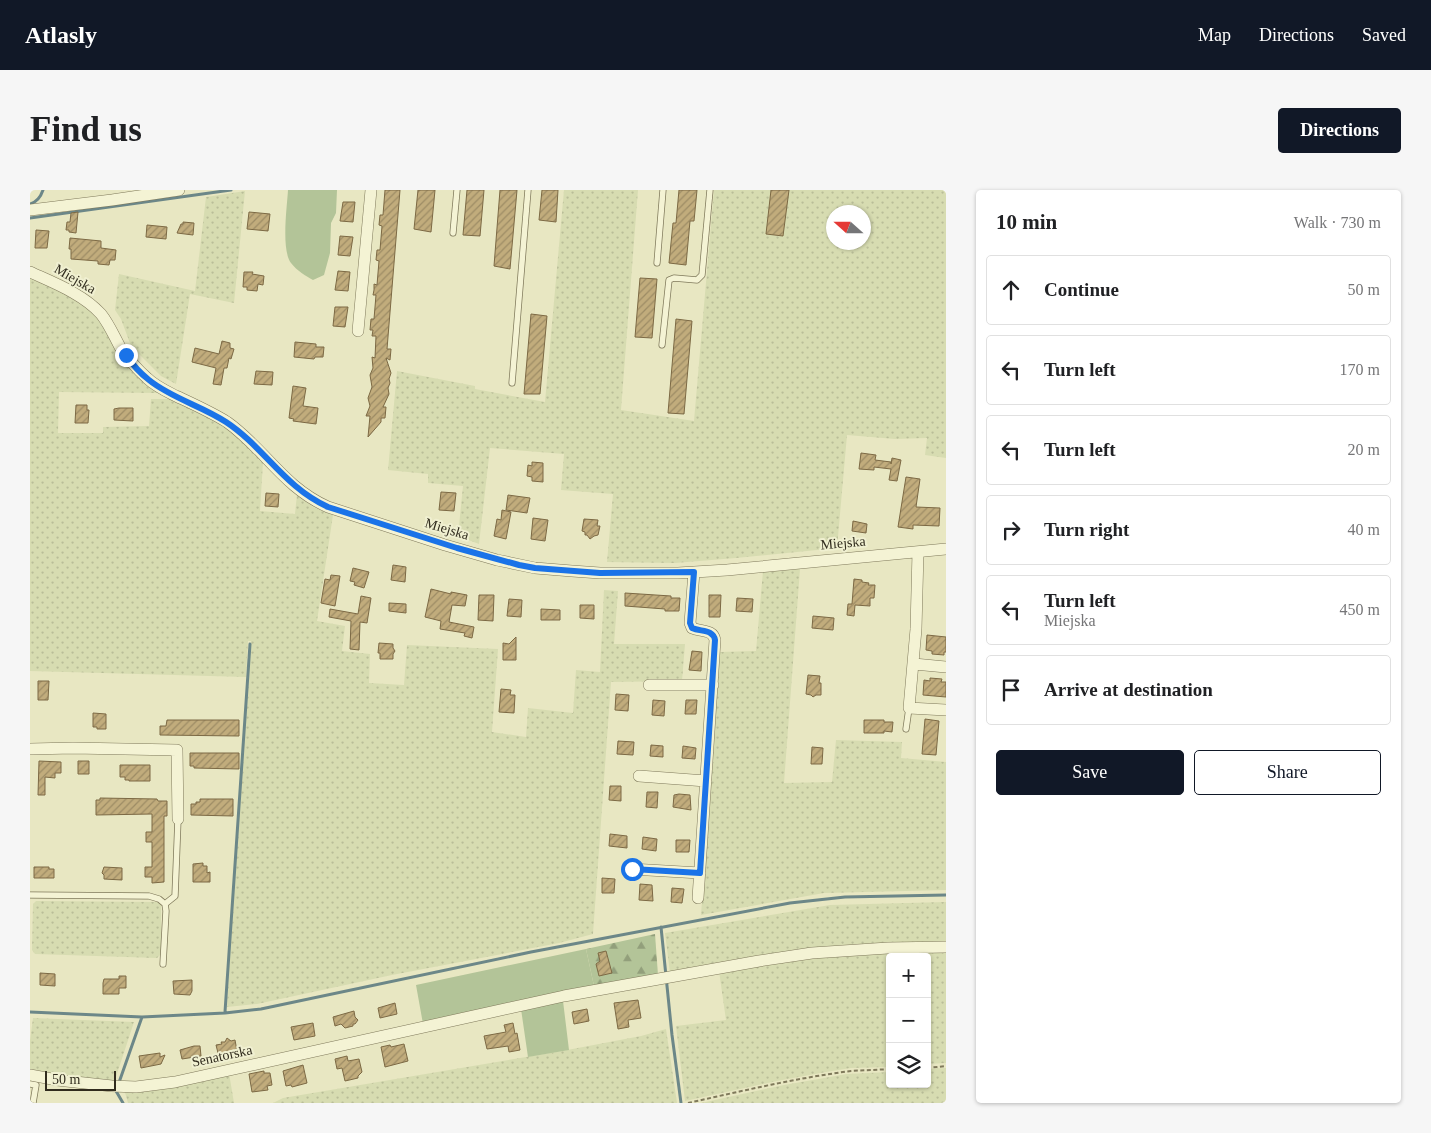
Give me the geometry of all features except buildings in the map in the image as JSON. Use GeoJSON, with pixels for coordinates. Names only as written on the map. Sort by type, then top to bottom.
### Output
{"type":"FeatureCollection","features":[{"type":"Feature","properties":{"kind":"street"},"geometry":{"type":"LineString","coordinates":[[96,202],[97,190]]}},
{"type":"Feature","properties":{"kind":"street"},"geometry":{"type":"LineString","coordinates":[[30,210],[179,190]]}},
{"type":"Feature","properties":{"kind":"street"},"geometry":{"type":"LineString","coordinates":[[358,331],[370,190]]}},
{"type":"Feature","properties":{"kind":"street","name":"Miejska"},"geometry":{"type":"LineString","coordinates":[[30,272],[76,295],[96,308],[130,361],[150,381],[167,392],[215,415],[230,425],[289,481],[318,502],[445,545],[535,568],[600,573],[694,572],[946,549]]}},
{"type":"Feature","properties":{"kind":"street"},"geometry":{"type":"LineString","coordinates":[[918,552],[914,664],[909,708],[946,710]]}},
{"type":"Feature","properties":{"kind":"street"},"geometry":{"type":"LineString","coordinates":[[694,572],[690,623],[692,628],[711,632],[715,640],[698,898]]}},
{"type":"Feature","properties":{"kind":"street"},"geometry":{"type":"LineString","coordinates":[[914,664],[946,667]]}},
{"type":"Feature","properties":{"kind":"street"},"geometry":{"type":"LineString","coordinates":[[649,685],[712,685]]}},
{"type":"Feature","properties":{"kind":"street"},"geometry":{"type":"LineString","coordinates":[[30,749],[177,750],[178,819]]}},
{"type":"Feature","properties":{"kind":"street"},"geometry":{"type":"LineString","coordinates":[[639,776],[706,781]]}},
{"type":"Feature","properties":{"kind":"street"},"geometry":{"type":"LineString","coordinates":[[632,869],[700,873]]}},
{"type":"Feature","properties":{"kind":"street","name":"Senatorska"},"geometry":{"type":"LineString","coordinates":[[30,1075],[112,1086],[136,1087],[175,1082],[564,996],[759,961],[812,953],[888,948],[946,947]]}},
{"type":"Feature","properties":{"kind":"lane"},"geometry":{"type":"LineString","coordinates":[[453,233],[457,190]]}},
{"type":"Feature","properties":{"kind":"lane"},"geometry":{"type":"LineString","coordinates":[[512,383],[528,190]]}},
{"type":"Feature","properties":{"kind":"lane"},"geometry":{"type":"LineString","coordinates":[[657,263],[663,190]]}},
{"type":"Feature","properties":{"kind":"lane"},"geometry":{"type":"LineString","coordinates":[[662,345],[670,280],[674,278],[697,280],[702,275],[710,190]]}},
{"type":"Feature","properties":{"kind":"lane"},"geometry":{"type":"LineString","coordinates":[[906,729],[909,708]]}},
{"type":"Feature","properties":{"kind":"lane"},"geometry":{"type":"LineString","coordinates":[[165,904],[175,896],[178,819]]}},
{"type":"Feature","properties":{"kind":"lane"},"geometry":{"type":"LineString","coordinates":[[30,895],[149,896],[159,899],[165,904],[166,911],[163,964]]}},
{"type":"Feature","properties":{"kind":"lane"},"geometry":{"type":"LineString","coordinates":[[30,1084],[36,1085],[33,1103]]}},
{"type":"Feature","properties":{"kind":"path"},"geometry":{"type":"LineString","coordinates":[[931,1068],[946,1066]]}},
{"type":"Feature","properties":{"kind":"path"},"geometry":{"type":"LineString","coordinates":[[688,1103],[799,1080],[852,1071],[886,1069]]}},
{"type":"Feature","properties":{"kind":"green space"},"geometry":{"type":"Polygon","coordinates":[[[288,190],[337,190],[336,213],[331,223],[330,253],[324,275],[313,280],[296,268],[288,257],[285,228],[288,190]]]}},
{"type":"Feature","properties":{"kind":"green space"},"geometry":{"type":"Polygon","coordinates":[[[564,190],[638,190],[621,410],[694,421],[714,190],[946,190],[946,458],[925,455],[927,438],[895,439],[847,435],[837,548],[675,563],[607,562],[613,494],[561,490],[564,454],[490,448],[479,544],[458,536],[463,486],[428,483],[428,474],[388,470],[397,371],[475,386],[475,389],[545,402],[564,190]]]}},
{"type":"Feature","properties":{"kind":"green space"},"geometry":{"type":"Polygon","coordinates":[[[245,191],[234,303],[190,294],[176,384],[161,376],[131,346],[121,319],[115,310],[119,274],[195,291],[206,197],[245,191]]]}},
{"type":"Feature","properties":{"kind":"green space"},"geometry":{"type":"Polygon","coordinates":[[[30,277],[71,297],[94,312],[160,393],[59,392],[58,433],[103,433],[103,427],[149,426],[151,399],[173,399],[216,420],[250,448],[263,462],[260,511],[295,514],[297,494],[313,507],[333,515],[317,621],[345,626],[342,651],[370,654],[369,683],[404,685],[407,645],[498,649],[492,732],[526,737],[528,708],[573,713],[576,670],[600,672],[604,590],[618,591],[614,644],[685,644],[682,681],[611,682],[593,934],[559,943],[392,975],[257,1004],[227,1007],[251,641],[248,641],[246,677],[30,671],[30,277]]]}},
{"type":"Feature","properties":{"kind":"green space"},"geometry":{"type":"Polygon","coordinates":[[[800,569],[784,783],[832,782],[836,740],[902,742],[901,758],[946,762],[946,890],[824,893],[701,915],[720,652],[756,651],[763,571],[800,569]]]}},
{"type":"Feature","properties":{"kind":"green space"},"geometry":{"type":"Polygon","coordinates":[[[36,901],[158,902],[161,905],[161,954],[157,958],[35,954],[32,950],[33,904],[36,901]]]}},
{"type":"Feature","properties":{"kind":"green space"},"geometry":{"type":"Polygon","coordinates":[[[946,902],[946,1063],[931,1064],[931,953],[886,953],[886,1067],[851,1068],[826,1072],[685,1101],[676,1026],[726,1020],[718,964],[670,973],[665,933],[830,905],[946,902]]]}},
{"type":"Feature","properties":{"kind":"green space"},"geometry":{"type":"Polygon","coordinates":[[[655,934],[658,975],[594,986],[586,949],[655,934]]]}},
{"type":"Feature","properties":{"kind":"green space"},"geometry":{"type":"Polygon","coordinates":[[[586,949],[594,986],[423,1024],[416,985],[586,949]]]}},
{"type":"Feature","properties":{"kind":"green space"},"geometry":{"type":"Polygon","coordinates":[[[563,1001],[569,1050],[528,1057],[521,1009],[563,1001]]]}},
{"type":"Feature","properties":{"kind":"green space"},"geometry":{"type":"Polygon","coordinates":[[[33,1018],[134,1022],[114,1083],[30,1073],[30,1041],[33,1018]]]}},
{"type":"Feature","properties":{"kind":"green space"},"geometry":{"type":"Polygon","coordinates":[[[666,1029],[677,1103],[273,1103],[283,1098],[562,1051],[641,1036],[666,1029]]]}},
{"type":"Feature","properties":{"kind":"green space"},"geometry":{"type":"Polygon","coordinates":[[[946,1068],[946,1103],[701,1103],[847,1074],[886,1072],[886,1088],[931,1088],[931,1069],[946,1068]]]}},
{"type":"Feature","properties":{"kind":"green space"},"geometry":{"type":"Polygon","coordinates":[[[229,1073],[234,1103],[128,1103],[124,1089],[229,1073]]]}},
{"type":"Feature","properties":{"kind":"waterway"},"geometry":{"type":"LineString","coordinates":[[30,204],[35,202],[43,190]]}},
{"type":"Feature","properties":{"kind":"waterway"},"geometry":{"type":"LineString","coordinates":[[30,218],[231,190]]}},
{"type":"Feature","properties":{"kind":"waterway"},"geometry":{"type":"LineString","coordinates":[[225,1012],[250,644]]}},
{"type":"Feature","properties":{"kind":"waterway"},"geometry":{"type":"LineString","coordinates":[[30,1012],[142,1017],[225,1013],[261,1009],[531,952],[790,903],[845,897],[946,895]]}},
{"type":"Feature","properties":{"kind":"waterway"},"geometry":{"type":"LineString","coordinates":[[661,927],[681,1103]]}},
{"type":"Feature","properties":{"kind":"waterway"},"geometry":{"type":"LineString","coordinates":[[123,1103],[116,1091],[142,1017]]}},
{"type":"Feature","properties":{"kind":"route"},"geometry":{"type":"LineString","coordinates":[[126,355],[150,381],[167,392],[215,415],[234,428],[289,481],[309,497],[328,507],[497,560],[535,568],[600,573],[694,572],[690,623],[692,628],[711,632],[715,640],[700,873],[632,869]]}}]}
